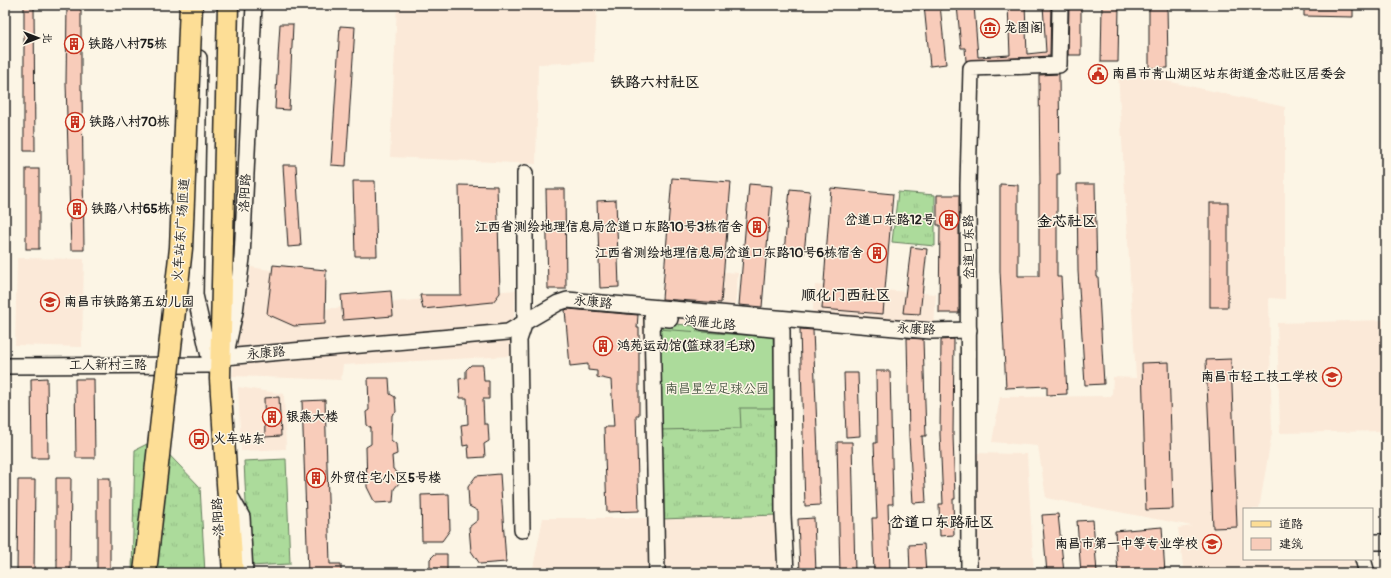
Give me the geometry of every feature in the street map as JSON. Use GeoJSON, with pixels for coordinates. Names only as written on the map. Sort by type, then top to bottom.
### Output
{"type":"FeatureCollection","features":[{"type":"Feature","properties":{"kind":"highway","name":"火车站东广场匝道"},"geometry":{"type":"LineString","coordinates":[[145,573],[181,248],[191,5]]}},
{"type":"Feature","properties":{"kind":"main road","name":"洛阳路"},"geometry":{"type":"LineString","coordinates":[[218,5],[212,252],[233,573]]}},
{"type":"Feature","properties":{"kind":"main road","name":"洛阳路"},"geometry":{"type":"LineString","coordinates":[[220,573],[219,367],[228,5]]}},
{"type":"Feature","properties":{"kind":"street","name":"洛阳路"},"geometry":{"type":"LineString","coordinates":[[200,5],[195,295],[219,367]]}},
{"type":"Feature","properties":{"kind":"street","name":"洛阳路"},"geometry":{"type":"LineString","coordinates":[[219,367],[235,312],[242,258],[254,5]]}},
{"type":"Feature","properties":{"kind":"street","name":"岔道口东路"},"geometry":{"type":"LineString","coordinates":[[969,573],[968,185],[971,68],[1059,65],[1060,5]]}},
{"type":"Feature","properties":{"kind":"street"},"geometry":{"type":"LineString","coordinates":[[522,530],[519,340],[525,322],[525,174]]}},
{"type":"Feature","properties":{"kind":"street","name":"永康路"},"geometry":{"type":"LineString","coordinates":[[219,367],[508,332],[567,300],[931,331],[969,330]]}},
{"type":"Feature","properties":{"kind":"street","name":"鸿雁北路"},"geometry":{"type":"LineString","coordinates":[[657,573],[652,317],[782,330],[783,515],[786,573]]}},
{"type":"Feature","properties":{"kind":"street","name":"工人新村三路"},"geometry":{"type":"LineString","coordinates":[[5,366],[219,367]]}},
{"type":"Feature","properties":{"kind":"street"},"geometry":{"type":"LineString","coordinates":[[228,492],[242,518],[245,573]]}},
{"type":"Feature","properties":{"kind":"street"},"geometry":{"type":"LineString","coordinates":[[1373,542],[1386,542]]}},
{"type":"Feature","properties":{"kind":"street"},"geometry":{"type":"LineString","coordinates":[[1363,560],[1367,573]]}},
{"type":"Feature","properties":{"kind":"shaded area"},"geometry":{"type":"Polygon","coordinates":[[[397,5],[597,5],[594,62],[538,64],[536,164],[390,157],[397,5]]]}},
{"type":"Feature","properties":{"kind":"shaded area"},"geometry":{"type":"Polygon","coordinates":[[[1118,73],[1153,78],[1285,107],[1285,299],[1269,298],[1272,433],[1259,508],[1243,508],[1243,560],[1355,560],[1357,573],[1184,573],[1178,528],[1192,526],[1046,498],[1038,446],[992,442],[1000,397],[1112,396],[1113,377],[1136,378],[1118,73]]]}},
{"type":"Feature","properties":{"kind":"shaded area","name":"南昌市铁路第五幼儿园"},"geometry":{"type":"Polygon","coordinates":[[[17,258],[84,259],[82,347],[15,345],[17,258]]]}},
{"type":"Feature","properties":{"kind":"shaded area"},"geometry":{"type":"Polygon","coordinates":[[[251,267],[288,273],[284,313],[516,290],[511,356],[343,365],[341,380],[232,376],[251,267]]]}},
{"type":"Feature","properties":{"kind":"shaded area"},"geometry":{"type":"Polygon","coordinates":[[[693,269],[738,273],[735,306],[690,302],[693,269]]]}},
{"type":"Feature","properties":{"kind":"shaded area"},"geometry":{"type":"Polygon","coordinates":[[[815,285],[936,294],[934,328],[812,319],[815,285]]]}},
{"type":"Feature","properties":{"kind":"shaded area"},"geometry":{"type":"Polygon","coordinates":[[[641,313],[789,326],[790,573],[532,573],[543,518],[648,518],[641,313]]]}},
{"type":"Feature","properties":{"kind":"shaded area","name":"南昌市轻工技工学校"},"geometry":{"type":"Polygon","coordinates":[[[1386,320],[1386,431],[1280,433],[1277,323],[1386,320]]]}},
{"type":"Feature","properties":{"kind":"shaded area"},"geometry":{"type":"Polygon","coordinates":[[[238,387],[284,394],[286,449],[241,451],[238,387]]]}},
{"type":"Feature","properties":{"kind":"shaded area"},"geometry":{"type":"Polygon","coordinates":[[[972,453],[1027,454],[1034,573],[971,573],[972,453]]]}},
{"type":"Feature","properties":{"kind":"green space"},"geometry":{"type":"Polygon","coordinates":[[[898,192],[935,195],[935,246],[892,242],[898,192]]]}},
{"type":"Feature","properties":{"kind":"green space","name":"南昌星空足球公园"},"geometry":{"type":"Polygon","coordinates":[[[656,322],[777,334],[777,515],[661,519],[656,322]]]}},
{"type":"Feature","properties":{"kind":"green space"},"geometry":{"type":"Polygon","coordinates":[[[658,329],[773,337],[776,408],[740,408],[741,428],[660,430],[658,329]]]}},
{"type":"Feature","properties":{"kind":"green space"},"geometry":{"type":"Polygon","coordinates":[[[155,440],[200,487],[205,573],[132,573],[135,450],[155,440]]]}},
{"type":"Feature","properties":{"kind":"green space"},"geometry":{"type":"Polygon","coordinates":[[[286,459],[290,564],[249,566],[244,461],[286,459]]]}},
{"type":"Feature","properties":{"kind":"building"},"geometry":{"type":"Polygon","coordinates":[[[24,5],[34,5],[35,151],[24,151],[24,5]]]}},
{"type":"Feature","properties":{"kind":"building"},"geometry":{"type":"Polygon","coordinates":[[[67,5],[81,5],[84,250],[71,250],[66,83],[67,5]]]}},
{"type":"Feature","properties":{"kind":"building"},"geometry":{"type":"Polygon","coordinates":[[[924,5],[940,5],[946,64],[930,66],[924,5]]]}},
{"type":"Feature","properties":{"kind":"building"},"geometry":{"type":"Polygon","coordinates":[[[957,5],[974,5],[978,57],[1010,55],[1008,5],[1025,5],[1027,54],[1046,52],[1043,5],[1051,5],[1050,56],[966,61],[965,48],[961,48],[957,5]]]}},
{"type":"Feature","properties":{"kind":"building"},"geometry":{"type":"Polygon","coordinates":[[[1069,5],[1081,5],[1081,55],[1068,55],[1069,5]]]}},
{"type":"Feature","properties":{"kind":"building"},"geometry":{"type":"Polygon","coordinates":[[[1102,5],[1119,5],[1118,62],[1101,62],[1102,5]]]}},
{"type":"Feature","properties":{"kind":"building"},"geometry":{"type":"Polygon","coordinates":[[[1149,5],[1167,5],[1168,68],[1149,68],[1149,5]]]}},
{"type":"Feature","properties":{"kind":"building"},"geometry":{"type":"Polygon","coordinates":[[[1304,5],[1353,5],[1353,17],[1304,16],[1304,5]]]}},
{"type":"Feature","properties":{"kind":"building"},"geometry":{"type":"Polygon","coordinates":[[[280,24],[293,24],[289,110],[275,109],[280,24]]]}},
{"type":"Feature","properties":{"kind":"building"},"geometry":{"type":"Polygon","coordinates":[[[340,26],[355,27],[346,166],[331,165],[340,26]]]}},
{"type":"Feature","properties":{"kind":"building"},"geometry":{"type":"Polygon","coordinates":[[[1059,74],[1060,174],[1057,174],[1057,277],[1061,277],[1067,394],[1047,395],[1047,386],[1006,388],[1000,271],[1000,184],[1018,185],[1018,276],[1039,276],[1039,75],[1059,74]]]}},
{"type":"Feature","properties":{"kind":"building"},"geometry":{"type":"Polygon","coordinates":[[[283,165],[296,165],[301,246],[288,247],[283,165]]]}},
{"type":"Feature","properties":{"kind":"building"},"geometry":{"type":"Polygon","coordinates":[[[26,169],[39,169],[39,249],[26,249],[26,169]]]}},
{"type":"Feature","properties":{"kind":"building"},"geometry":{"type":"Polygon","coordinates":[[[672,178],[731,182],[721,303],[662,299],[672,178]]]}},
{"type":"Feature","properties":{"kind":"building"},"geometry":{"type":"Polygon","coordinates":[[[353,181],[375,181],[377,256],[355,256],[353,181]]]}},
{"type":"Feature","properties":{"kind":"building","name":"江西省测绘地理信息局岔道口东路10号3栋宿舍"},"geometry":{"type":"Polygon","coordinates":[[[749,184],[772,186],[762,307],[739,305],[749,184]]]}},
{"type":"Feature","properties":{"kind":"building"},"geometry":{"type":"Polygon","coordinates":[[[1077,184],[1095,184],[1097,277],[1104,384],[1085,385],[1078,271],[1077,184]]]}},
{"type":"Feature","properties":{"kind":"building"},"geometry":{"type":"Polygon","coordinates":[[[459,185],[497,186],[500,293],[493,302],[423,309],[420,295],[461,295],[459,185]]]}},
{"type":"Feature","properties":{"kind":"building"},"geometry":{"type":"Polygon","coordinates":[[[831,188],[893,194],[883,314],[822,309],[831,188]]]}},
{"type":"Feature","properties":{"kind":"building"},"geometry":{"type":"Polygon","coordinates":[[[546,189],[565,189],[566,289],[548,289],[546,189]]]}},
{"type":"Feature","properties":{"kind":"building"},"geometry":{"type":"Polygon","coordinates":[[[790,189],[810,191],[804,254],[784,252],[790,189]]]}},
{"type":"Feature","properties":{"kind":"building"},"geometry":{"type":"Polygon","coordinates":[[[937,195],[959,195],[959,313],[939,313],[940,225],[937,225],[937,195]]]}},
{"type":"Feature","properties":{"kind":"building"},"geometry":{"type":"Polygon","coordinates":[[[616,200],[619,287],[600,288],[597,201],[616,200]]]}},
{"type":"Feature","properties":{"kind":"building"},"geometry":{"type":"Polygon","coordinates":[[[1210,203],[1228,203],[1228,307],[1210,307],[1210,203]]]}},
{"type":"Feature","properties":{"kind":"building"},"geometry":{"type":"Polygon","coordinates":[[[911,247],[927,249],[920,314],[903,313],[911,247]]]}},
{"type":"Feature","properties":{"kind":"building"},"geometry":{"type":"Polygon","coordinates":[[[273,265],[326,270],[325,324],[294,326],[267,314],[273,265]]]}},
{"type":"Feature","properties":{"kind":"building"},"geometry":{"type":"Polygon","coordinates":[[[391,291],[393,316],[343,320],[341,295],[391,291]]]}},
{"type":"Feature","properties":{"kind":"building","name":"鸿苑运动馆(篮球羽毛球)"},"geometry":{"type":"Polygon","coordinates":[[[568,309],[638,315],[639,415],[636,415],[639,511],[607,512],[604,427],[614,427],[611,380],[597,377],[597,371],[588,370],[588,364],[570,366],[565,310],[568,309]]]}},
{"type":"Feature","properties":{"kind":"building"},"geometry":{"type":"Polygon","coordinates":[[[800,329],[813,330],[820,505],[805,506],[800,329]]]}},
{"type":"Feature","properties":{"kind":"building"},"geometry":{"type":"Polygon","coordinates":[[[907,338],[923,339],[926,436],[922,436],[926,502],[913,503],[909,436],[907,338]]]}},
{"type":"Feature","properties":{"kind":"building"},"geometry":{"type":"Polygon","coordinates":[[[954,339],[954,535],[940,536],[939,504],[943,504],[940,434],[941,340],[954,339]]]}},
{"type":"Feature","properties":{"kind":"building"},"geometry":{"type":"Polygon","coordinates":[[[1231,359],[1237,527],[1213,528],[1206,360],[1231,359]]]}},
{"type":"Feature","properties":{"kind":"building"},"geometry":{"type":"Polygon","coordinates":[[[1169,362],[1173,509],[1146,510],[1142,363],[1169,362]]]}},
{"type":"Feature","properties":{"kind":"building"},"geometry":{"type":"Polygon","coordinates":[[[471,365],[483,365],[484,381],[489,381],[489,399],[483,399],[484,424],[488,424],[489,441],[484,444],[485,457],[469,458],[468,445],[463,446],[461,425],[468,424],[467,398],[460,398],[459,379],[466,378],[466,370],[471,365]]]}},
{"type":"Feature","properties":{"kind":"building"},"geometry":{"type":"Polygon","coordinates":[[[876,371],[890,371],[893,504],[888,504],[890,573],[874,573],[872,518],[877,518],[874,443],[877,443],[876,371]]]}},
{"type":"Feature","properties":{"kind":"building"},"geometry":{"type":"Polygon","coordinates":[[[844,373],[858,373],[860,436],[846,437],[844,373]]]}},
{"type":"Feature","properties":{"kind":"building"},"geometry":{"type":"Polygon","coordinates":[[[47,378],[48,458],[32,458],[31,379],[47,378]]]}},
{"type":"Feature","properties":{"kind":"building"},"geometry":{"type":"Polygon","coordinates":[[[368,378],[389,378],[390,394],[395,397],[396,412],[392,415],[391,440],[396,444],[397,454],[392,456],[393,469],[398,473],[399,483],[394,489],[393,502],[375,503],[367,487],[366,447],[371,444],[371,428],[367,425],[366,412],[369,410],[368,378]]]}},
{"type":"Feature","properties":{"kind":"building"},"geometry":{"type":"Polygon","coordinates":[[[75,379],[94,379],[95,458],[76,458],[75,379]]]}},
{"type":"Feature","properties":{"kind":"building","name":"银燕大楼"},"geometry":{"type":"Polygon","coordinates":[[[279,397],[281,436],[265,437],[264,398],[279,397]]]}},
{"type":"Feature","properties":{"kind":"building","name":"外贸住宅小区5号楼"},"geometry":{"type":"Polygon","coordinates":[[[325,400],[330,564],[341,564],[341,573],[308,573],[302,401],[325,400]]]}},
{"type":"Feature","properties":{"kind":"building"},"geometry":{"type":"Polygon","coordinates":[[[837,442],[852,442],[855,573],[840,573],[837,442]]]}},
{"type":"Feature","properties":{"kind":"building"},"geometry":{"type":"Polygon","coordinates":[[[500,474],[506,562],[480,564],[471,551],[469,527],[478,520],[478,511],[469,506],[468,487],[476,476],[500,474]]]}},
{"type":"Feature","properties":{"kind":"building"},"geometry":{"type":"Polygon","coordinates":[[[56,478],[71,478],[70,573],[57,573],[56,478]]]}},
{"type":"Feature","properties":{"kind":"building"},"geometry":{"type":"Polygon","coordinates":[[[97,478],[110,478],[110,573],[97,573],[97,478]]]}},
{"type":"Feature","properties":{"kind":"building"},"geometry":{"type":"Polygon","coordinates":[[[18,480],[35,480],[34,573],[17,573],[18,480]]]}},
{"type":"Feature","properties":{"kind":"building"},"geometry":{"type":"Polygon","coordinates":[[[449,494],[450,530],[442,541],[422,541],[421,495],[449,494]]]}},
{"type":"Feature","properties":{"kind":"building"},"geometry":{"type":"Polygon","coordinates":[[[1058,514],[1064,573],[1047,573],[1042,515],[1058,514]]]}},
{"type":"Feature","properties":{"kind":"building"},"geometry":{"type":"Polygon","coordinates":[[[814,518],[816,573],[800,573],[798,519],[814,518]]]}},
{"type":"Feature","properties":{"kind":"building"},"geometry":{"type":"Polygon","coordinates":[[[1093,520],[1097,573],[1081,573],[1077,521],[1093,520]]]}},
{"type":"Feature","properties":{"kind":"building"},"geometry":{"type":"Polygon","coordinates":[[[1162,527],[1165,573],[1118,573],[1115,531],[1162,527]]]}},
{"type":"Feature","properties":{"kind":"building"},"geometry":{"type":"Polygon","coordinates":[[[924,544],[926,573],[910,573],[909,545],[924,544]]]}},
{"type":"Feature","properties":{"kind":"building"},"geometry":{"type":"Polygon","coordinates":[[[435,554],[447,554],[447,573],[430,573],[430,559],[435,554]]]}},
{"type":"Feature","properties":{"kind":"place","name":"龙图阁"},"geometry":{"type":"Point","coordinates":[990,28]}},
{"type":"Feature","properties":{"kind":"place","name":"铁路八村75栋"},"geometry":{"type":"Point","coordinates":[74,44]}},
{"type":"Feature","properties":{"kind":"place","name":"南昌市青山湖区站东街道金芯社区居委会"},"geometry":{"type":"Point","coordinates":[1098,74]}},
{"type":"Feature","properties":{"kind":"place","name":"铁路八村70栋"},"geometry":{"type":"Point","coordinates":[75,122]}},
{"type":"Feature","properties":{"kind":"place","name":"铁路八村65栋"},"geometry":{"type":"Point","coordinates":[77,209]}},
{"type":"Feature","properties":{"kind":"place","name":"岔道口东路12号"},"geometry":{"type":"Point","coordinates":[949,220]}},
{"type":"Feature","properties":{"kind":"place","name":"江西省测绘地理信息局岔道口东路10号3栋宿舍"},"geometry":{"type":"Point","coordinates":[757,227]}},
{"type":"Feature","properties":{"kind":"place","name":"江西省测绘地理信息局岔道口东路10号6栋宿舍"},"geometry":{"type":"Point","coordinates":[877,253]}},
{"type":"Feature","properties":{"kind":"place","name":"南昌市铁路第五幼儿园"},"geometry":{"type":"Point","coordinates":[50,302]}},
{"type":"Feature","properties":{"kind":"place","name":"鸿苑运动馆(篮球羽毛球)"},"geometry":{"type":"Point","coordinates":[603,346]}},
{"type":"Feature","properties":{"kind":"place","name":"南昌市轻工技工学校"},"geometry":{"type":"Point","coordinates":[1332,377]}},
{"type":"Feature","properties":{"kind":"place","name":"银燕大楼"},"geometry":{"type":"Point","coordinates":[272,417]}},
{"type":"Feature","properties":{"kind":"place","name":"火车站东"},"geometry":{"type":"Point","coordinates":[199,439]}},
{"type":"Feature","properties":{"kind":"place","name":"外贸住宅小区5号楼"},"geometry":{"type":"Point","coordinates":[316,478]}},
{"type":"Feature","properties":{"kind":"place","name":"南昌市第一中等专业学校"},"geometry":{"type":"Point","coordinates":[1212,544]}},
{"type":"Feature","properties":{"kind":"district","name":"铁路六村社区"},"geometry":{"type":"Point","coordinates":[655,82]}},
{"type":"Feature","properties":{"kind":"district","name":"金芯社区"},"geometry":{"type":"Point","coordinates":[1067,221]}},
{"type":"Feature","properties":{"kind":"district","name":"顺化门西社区"},"geometry":{"type":"Point","coordinates":[846,295]}},
{"type":"Feature","properties":{"kind":"district","name":"岔道口东路社区"},"geometry":{"type":"Point","coordinates":[942,522]}}]}
